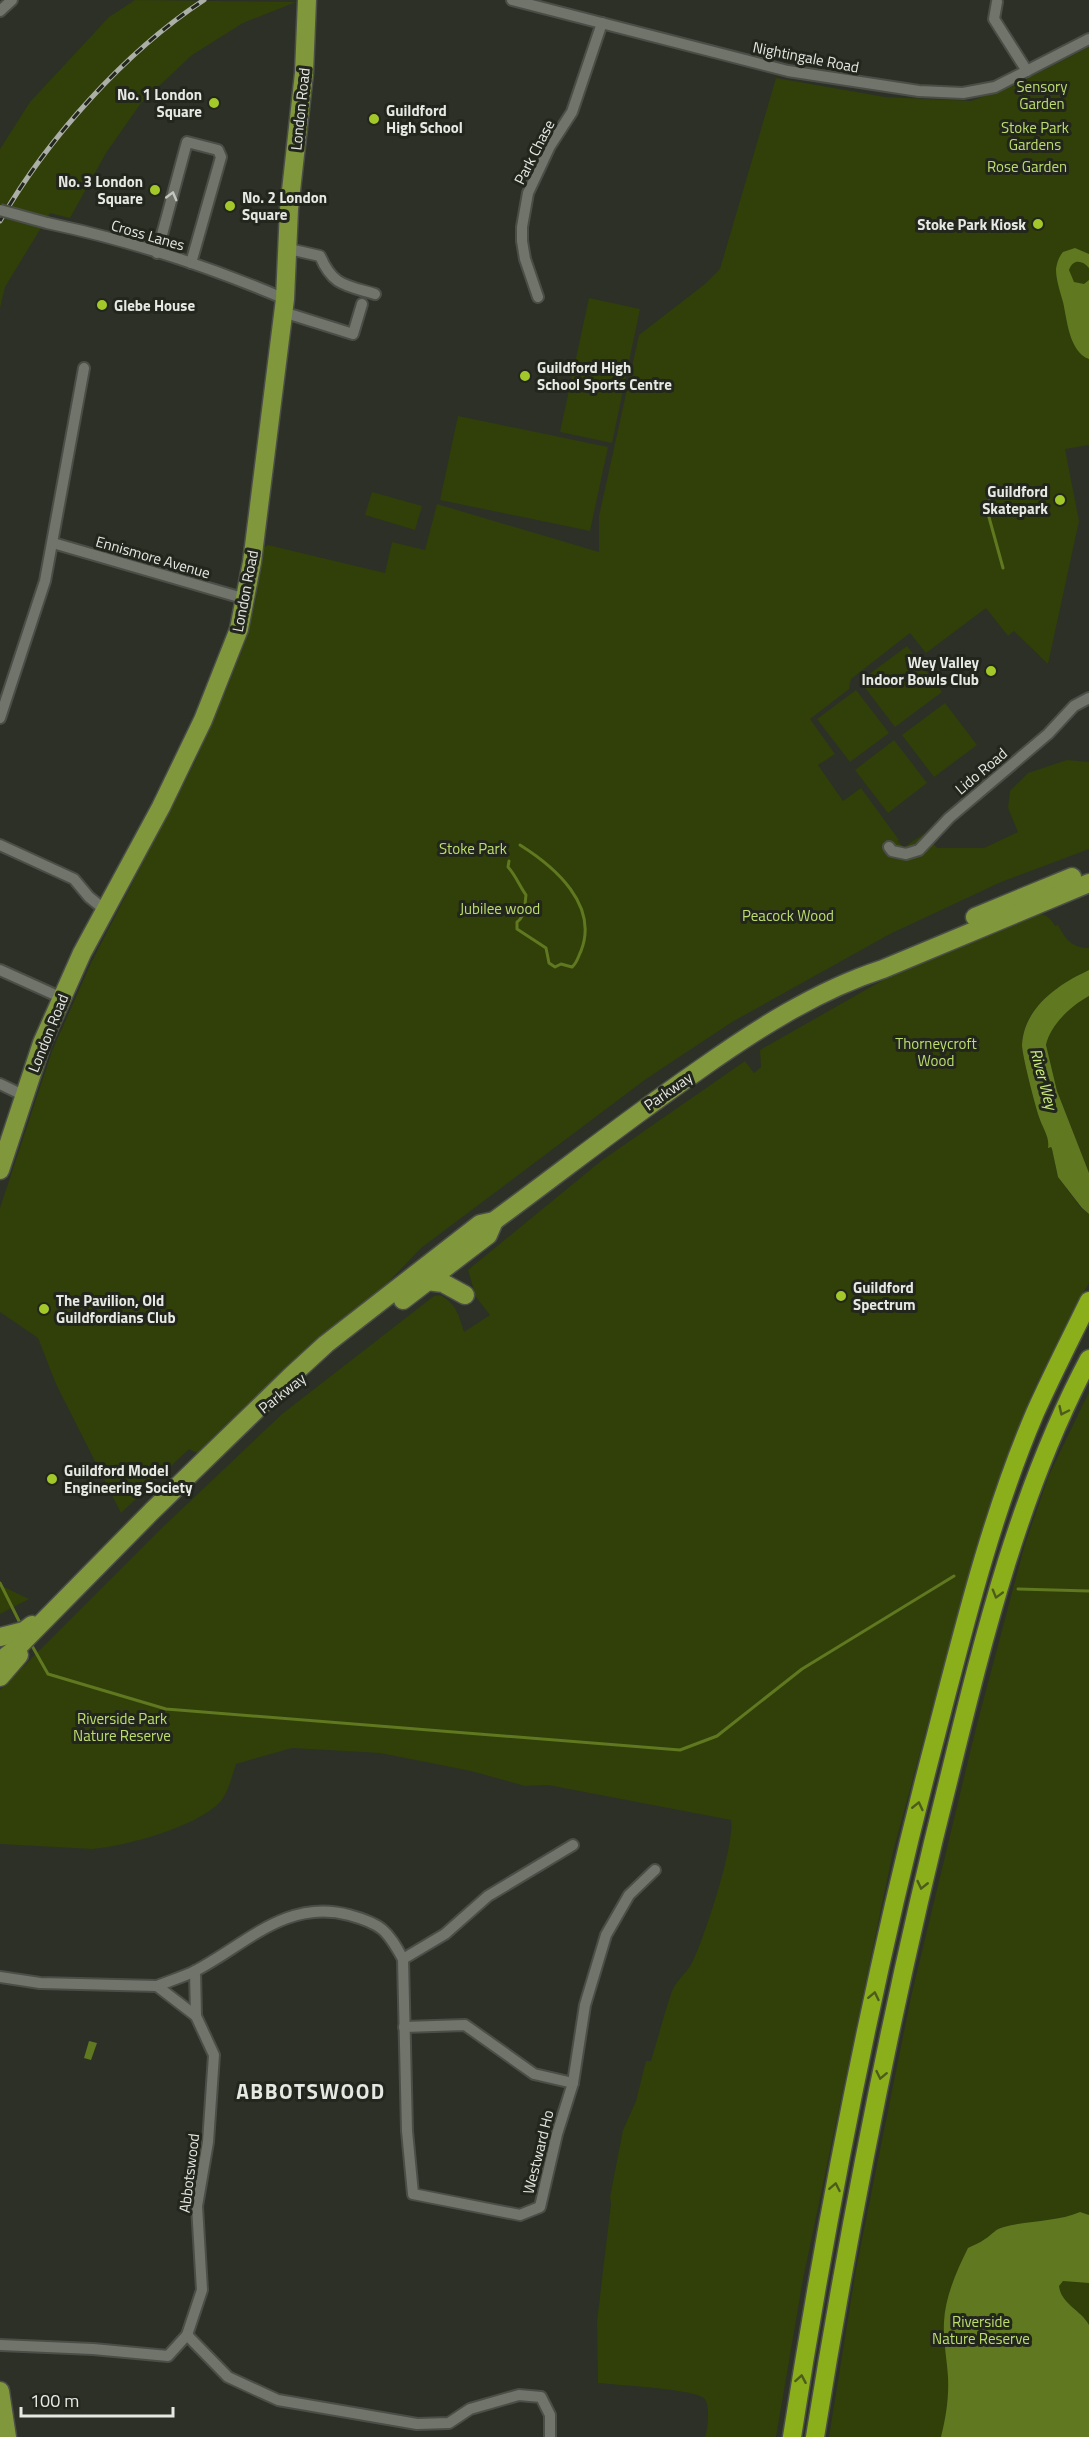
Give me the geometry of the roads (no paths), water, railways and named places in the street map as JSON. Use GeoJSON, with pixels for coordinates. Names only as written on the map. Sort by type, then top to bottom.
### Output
{"type":"FeatureCollection","features":[{"type":"Feature","properties":{"kind":"highway"},"geometry":{"type":"LineString","coordinates":[[792,2437],[834,2191],[854,2090],[922,1788],[972,1596],[1035,1413],[1089,1301]]}},
{"type":"Feature","properties":{"kind":"highway"},"geometry":{"type":"LineString","coordinates":[[1070,1341],[1089,1310]]}},
{"type":"Feature","properties":{"kind":"highway"},"geometry":{"type":"LineString","coordinates":[[815,2437],[872,2119],[908,1946],[958,1738],[982,1645],[1014,1539],[1054,1431],[1089,1359]]}},
{"type":"Feature","properties":{"kind":"main road","name":"London Road"},"geometry":{"type":"LineString","coordinates":[[0,1170],[42,1043],[82,953],[161,807],[203,720],[239,629],[246,599],[284,306],[289,249],[289,209],[304,73],[307,0]]}},
{"type":"Feature","properties":{"kind":"main road","name":"Parkway"},"geometry":{"type":"LineString","coordinates":[[854,978],[877,960],[1089,870]]}},
{"type":"Feature","properties":{"kind":"main road","name":"Parkway"},"geometry":{"type":"LineString","coordinates":[[65,1597],[326,1344],[480,1224],[494,1221],[726,1050],[769,1023],[854,978],[1089,883]]}},
{"type":"Feature","properties":{"kind":"main road","name":"Parkway"},"geometry":{"type":"LineString","coordinates":[[236,1430],[488,1235],[494,1221]]}},
{"type":"Feature","properties":{"kind":"main road"},"geometry":{"type":"LineString","coordinates":[[427,1281],[449,1285],[465,1295]]}},
{"type":"Feature","properties":{"kind":"main road"},"geometry":{"type":"LineString","coordinates":[[0,1638],[24,1630],[65,1597]]}},
{"type":"Feature","properties":{"kind":"main road"},"geometry":{"type":"LineString","coordinates":[[0,1661],[18,1647],[65,1597]]}},
{"type":"Feature","properties":{"kind":"main road"},"geometry":{"type":"LineString","coordinates":[[0,1677],[65,1597]]}},
{"type":"Feature","properties":{"kind":"main road"},"geometry":{"type":"LineString","coordinates":[[0,2391],[7,2437]]}},
{"type":"Feature","properties":{"kind":"street"},"geometry":{"type":"LineString","coordinates":[[0,11],[12,0]]}},
{"type":"Feature","properties":{"kind":"street","name":"Nightingale Road"},"geometry":{"type":"LineString","coordinates":[[512,0],[788,71],[919,91],[975,92],[995,87],[1089,39]]}},
{"type":"Feature","properties":{"kind":"street"},"geometry":{"type":"LineString","coordinates":[[997,2],[993,19],[1027,71]]}},
{"type":"Feature","properties":{"kind":"street","name":"Park Chase"},"geometry":{"type":"LineString","coordinates":[[538,297],[525,259],[522,241],[528,193],[550,146],[572,112],[602,23]]}},
{"type":"Feature","properties":{"kind":"street"},"geometry":{"type":"LineString","coordinates":[[157,253],[187,142],[218,150],[221,157],[191,262]]}},
{"type":"Feature","properties":{"kind":"street","name":"Cross Lanes"},"geometry":{"type":"LineString","coordinates":[[0,210],[191,262],[228,275],[284,306],[353,334],[363,304]]}},
{"type":"Feature","properties":{"kind":"street"},"geometry":{"type":"LineString","coordinates":[[289,249],[321,255],[327,273],[342,284],[375,294]]}},
{"type":"Feature","properties":{"kind":"street"},"geometry":{"type":"LineString","coordinates":[[0,718],[45,581],[84,368]]}},
{"type":"Feature","properties":{"kind":"street","name":"Ennismore Avenue"},"geometry":{"type":"LineString","coordinates":[[53,543],[246,599]]}},
{"type":"Feature","properties":{"kind":"street","name":"Lido Road"},"geometry":{"type":"LineString","coordinates":[[890,847],[892,850],[906,854],[919,850],[943,824],[1048,734],[1074,706],[1089,698]]}},
{"type":"Feature","properties":{"kind":"street"},"geometry":{"type":"LineString","coordinates":[[0,845],[74,879],[89,897],[105,910]]}},
{"type":"Feature","properties":{"kind":"street"},"geometry":{"type":"LineString","coordinates":[[0,970],[62,998]]}},
{"type":"Feature","properties":{"kind":"street"},"geometry":{"type":"LineString","coordinates":[[0,1084],[25,1096]]}},
{"type":"Feature","properties":{"kind":"street"},"geometry":{"type":"LineString","coordinates":[[403,1959],[445,1934],[488,1896],[573,1845]]}},
{"type":"Feature","properties":{"kind":"street","name":"Westward Ho"},"geometry":{"type":"LineString","coordinates":[[404,2026],[406,2131],[412,2194],[520,2215],[540,2207],[557,2134],[573,2083],[585,2005],[606,1935],[628,1895],[655,1870]]}},
{"type":"Feature","properties":{"kind":"street"},"geometry":{"type":"LineString","coordinates":[[0,1977],[40,1983],[157,1986],[195,1971],[250,1936],[280,1921],[311,1911],[344,1914],[374,1922],[392,1939],[403,1959],[404,2026],[465,2025],[534,2074],[573,2083]]}},
{"type":"Feature","properties":{"kind":"street","name":"Abbotswood"},"geometry":{"type":"LineString","coordinates":[[0,2344],[168,2356],[187,2335],[202,2290],[197,2206],[208,2142],[214,2055],[196,2016],[195,1971]]}},
{"type":"Feature","properties":{"kind":"street","name":"Abbotswood"},"geometry":{"type":"LineString","coordinates":[[157,1986],[196,2016]]}},
{"type":"Feature","properties":{"kind":"street"},"geometry":{"type":"LineString","coordinates":[[187,2335],[228,2377],[278,2400],[417,2424],[448,2423],[470,2409],[519,2395],[541,2397],[550,2415],[550,2437]]}},
{"type":"Feature","properties":{"kind":"water"},"geometry":{"type":"Polygon","coordinates":[[[1075,248],[1089,254],[1089,268],[1083,263],[1075,262],[1069,270],[1074,282],[1084,284],[1089,280],[1089,359],[1077,350],[1073,342],[1057,277],[1056,269],[1060,256],[1063,252],[1075,248]]]}},
{"type":"Feature","properties":{"kind":"water","name":"River Wey"},"geometry":{"type":"Polygon","coordinates":[[[1089,970],[1089,996],[1063,1016],[1052,1030],[1046,1045],[1057,1091],[1089,1173],[1089,1214],[1058,1177],[1052,1149],[1048,1148],[1047,1136],[1040,1121],[1022,1045],[1024,1031],[1037,1008],[1056,989],[1089,970]]]}},
{"type":"Feature","properties":{"kind":"water"},"geometry":{"type":"Polygon","coordinates":[[[89,2041],[97,2043],[91,2060],[84,2058],[89,2041]]]}},
{"type":"Feature","properties":{"kind":"water"},"geometry":{"type":"Polygon","coordinates":[[[1080,2212],[1089,2215],[1089,2283],[1063,2281],[1059,2286],[1063,2298],[1089,2325],[1089,2437],[941,2437],[948,2392],[944,2336],[945,2313],[952,2284],[968,2248],[1001,2228],[1062,2218],[1080,2212]]]}},
{"type":"Feature","properties":{"kind":"waterway"},"geometry":{"type":"LineString","coordinates":[[1003,488],[989,501],[987,510],[1003,568]]}},
{"type":"Feature","properties":{"kind":"waterway"},"geometry":{"type":"LineString","coordinates":[[509,861],[508,867],[526,895],[524,910],[517,922],[517,929],[546,948],[549,963],[555,967],[561,964],[572,967],[581,951],[585,934],[584,918],[579,903],[570,889],[547,864],[520,845]]}},
{"type":"Feature","properties":{"kind":"waterway"},"geometry":{"type":"LineString","coordinates":[[31,1644],[48,1674],[166,1709],[680,1750],[717,1736],[802,1669],[954,1576]]}},
{"type":"Feature","properties":{"kind":"waterway"},"geometry":{"type":"LineString","coordinates":[[0,1583],[21,1625]]}},
{"type":"Feature","properties":{"kind":"waterway"},"geometry":{"type":"LineString","coordinates":[[1018,1589],[1089,1591]]}},
{"type":"Feature","properties":{"kind":"railway"},"geometry":{"type":"LineString","coordinates":[[0,221],[41,159],[90,99],[145,45],[204,0]]}},
{"type":"Feature","properties":{"kind":"place","name":"No. 1 London Square"},"geometry":{"type":"Point","coordinates":[214,103]}},
{"type":"Feature","properties":{"kind":"place","name":"Guildford High School"},"geometry":{"type":"Point","coordinates":[374,119]}},
{"type":"Feature","properties":{"kind":"place","name":"No. 3 London Square"},"geometry":{"type":"Point","coordinates":[155,190]}},
{"type":"Feature","properties":{"kind":"place","name":"No. 2 London Square"},"geometry":{"type":"Point","coordinates":[230,206]}},
{"type":"Feature","properties":{"kind":"place","name":"Stoke Park Kiosk"},"geometry":{"type":"Point","coordinates":[1038,224]}},
{"type":"Feature","properties":{"kind":"place","name":"Glebe House"},"geometry":{"type":"Point","coordinates":[102,305]}},
{"type":"Feature","properties":{"kind":"place","name":"Guildford High School Sports Centre"},"geometry":{"type":"Point","coordinates":[525,376]}},
{"type":"Feature","properties":{"kind":"place","name":"Guildford Skatepark"},"geometry":{"type":"Point","coordinates":[1060,500]}},
{"type":"Feature","properties":{"kind":"place","name":"Wey Valley Indoor Bowls Club"},"geometry":{"type":"Point","coordinates":[991,671]}},
{"type":"Feature","properties":{"kind":"place","name":"Guildford Spectrum"},"geometry":{"type":"Point","coordinates":[841,1296]}},
{"type":"Feature","properties":{"kind":"place","name":"The Pavilion, Old Guildfordians Club"},"geometry":{"type":"Point","coordinates":[44,1309]}},
{"type":"Feature","properties":{"kind":"place","name":"Guildford Model Engineering Society"},"geometry":{"type":"Point","coordinates":[52,1479]}},
{"type":"Feature","properties":{"kind":"district","name":"ABBOTSWOOD"},"geometry":{"type":"Point","coordinates":[311,2091]}},
{"type":"Feature","properties":{"kind":"park label","name":"Sensory Garden"},"geometry":{"type":"Point","coordinates":[1042,94]}},
{"type":"Feature","properties":{"kind":"park label","name":"Stoke Park Gardens"},"geometry":{"type":"Point","coordinates":[1035,136]}},
{"type":"Feature","properties":{"kind":"park label","name":"Rose Garden"},"geometry":{"type":"Point","coordinates":[1027,166]}},
{"type":"Feature","properties":{"kind":"park label","name":"Stoke Park"},"geometry":{"type":"Point","coordinates":[473,848]}},
{"type":"Feature","properties":{"kind":"park label","name":"Jubilee wood"},"geometry":{"type":"Point","coordinates":[500,908]}},
{"type":"Feature","properties":{"kind":"park label","name":"Peacock Wood"},"geometry":{"type":"Point","coordinates":[788,915]}},
{"type":"Feature","properties":{"kind":"park label","name":"Thorneycroft Wood"},"geometry":{"type":"Point","coordinates":[936,1052]}},
{"type":"Feature","properties":{"kind":"park label","name":"Riverside Park Nature Reserve"},"geometry":{"type":"Point","coordinates":[122,1726]}},
{"type":"Feature","properties":{"kind":"park label","name":"Riverside Nature Reserve"},"geometry":{"type":"Point","coordinates":[981,2330]}}]}
